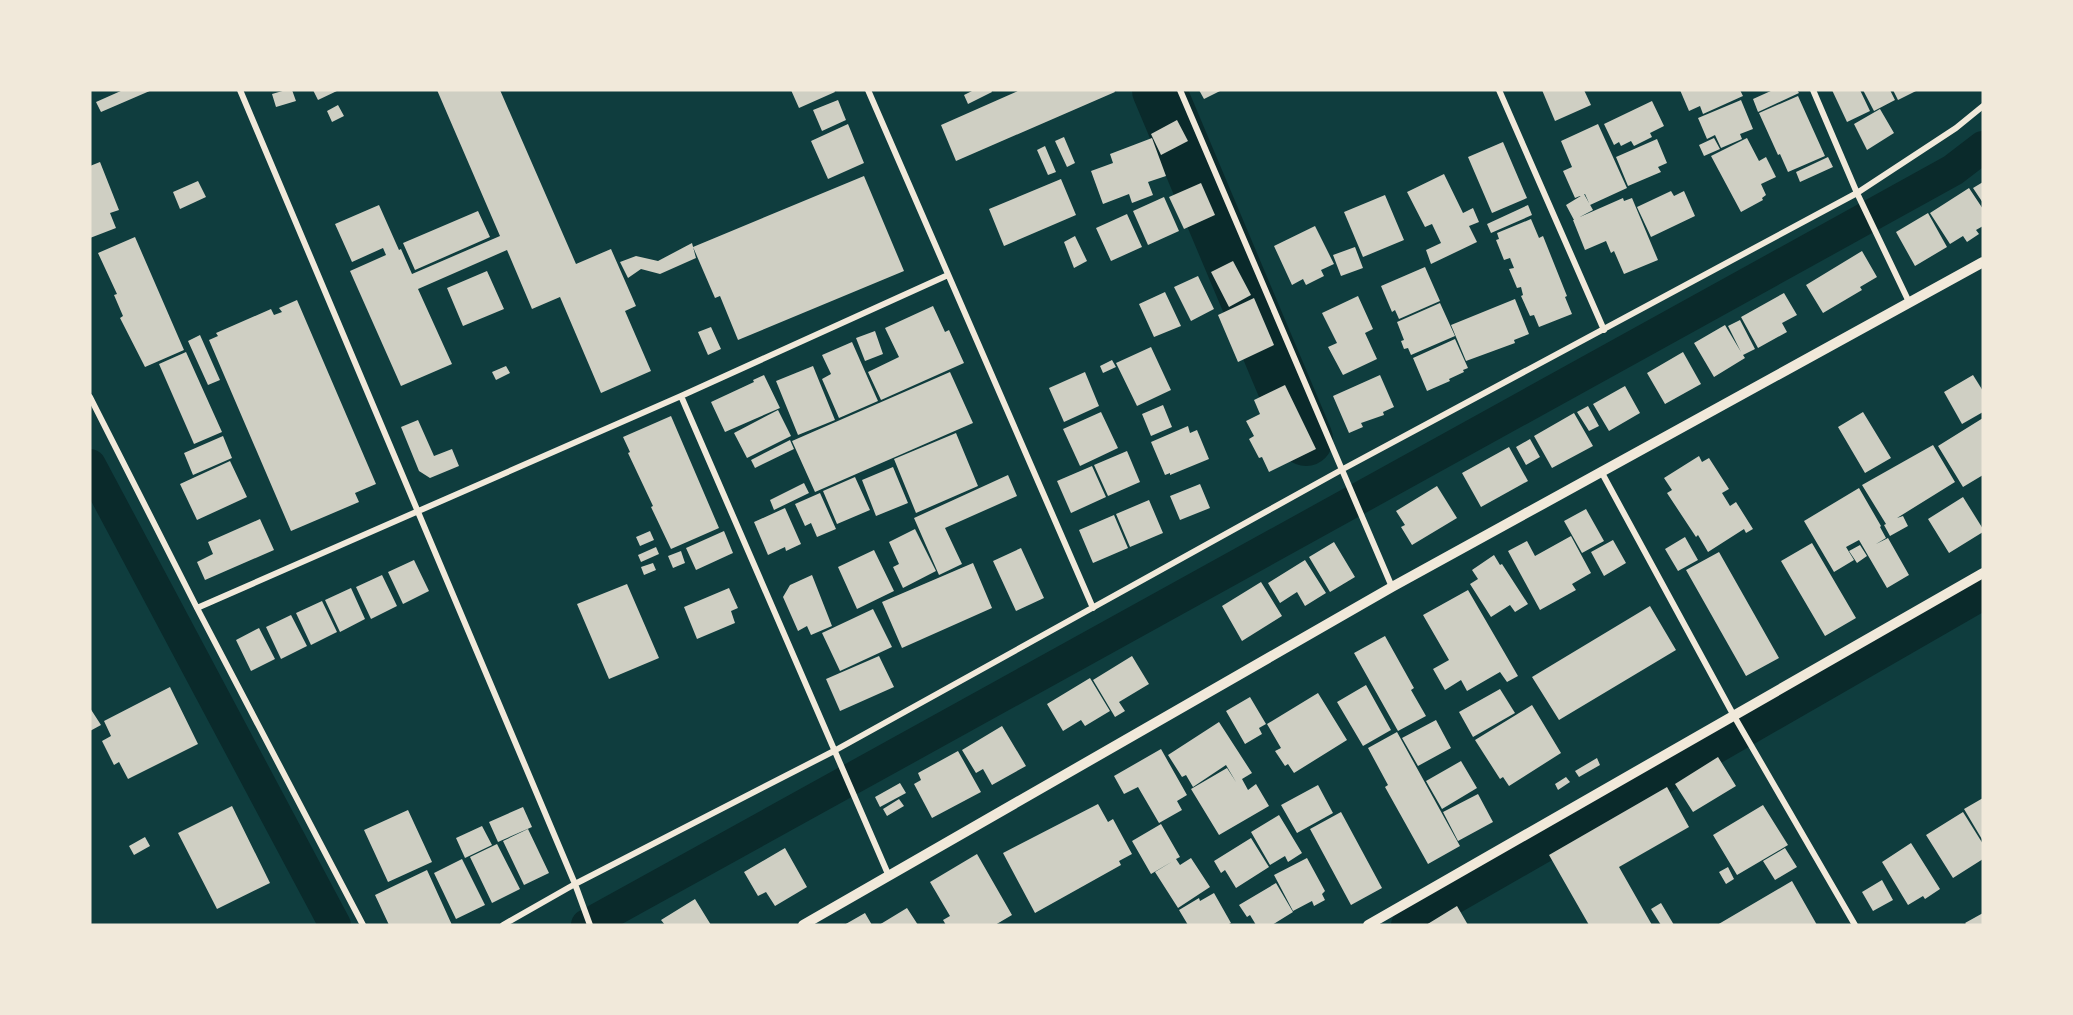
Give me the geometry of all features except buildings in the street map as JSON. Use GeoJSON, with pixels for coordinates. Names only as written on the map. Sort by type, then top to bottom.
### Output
{"type":"FeatureCollection","features":[{"type":"Feature","properties":{"kind":"street"},"geometry":{"type":"LineString","coordinates":[[240,90],[575,884],[590,925]]}},
{"type":"Feature","properties":{"kind":"street"},"geometry":{"type":"LineString","coordinates":[[868,90],[1093,608]]}},
{"type":"Feature","properties":{"kind":"street"},"geometry":{"type":"LineString","coordinates":[[1180,90],[1392,587]]}},
{"type":"Feature","properties":{"kind":"street"},"geometry":{"type":"LineString","coordinates":[[1499,90],[1604,330]]}},
{"type":"Feature","properties":{"kind":"street"},"geometry":{"type":"LineString","coordinates":[[1813,90],[1857,193],[1909,302]]}},
{"type":"Feature","properties":{"kind":"street"},"geometry":{"type":"LineString","coordinates":[[503,925],[575,884],[834,751],[1343,469],[1857,193],[1956,128],[1983,106]]}},
{"type":"Feature","properties":{"kind":"street"},"geometry":{"type":"LineString","coordinates":[[805,924],[888,874],[1392,587],[1983,262]]}},
{"type":"Feature","properties":{"kind":"street"},"geometry":{"type":"LineString","coordinates":[[197,608],[681,396],[948,275]]}},
{"type":"Feature","properties":{"kind":"street"},"geometry":{"type":"LineString","coordinates":[[681,396],[888,874]]}},
{"type":"Feature","properties":{"kind":"street"},"geometry":{"type":"LineString","coordinates":[[90,397],[197,608],[363,925]]}},
{"type":"Feature","properties":{"kind":"street"},"geometry":{"type":"LineString","coordinates":[[1602,473],[1734,716],[1855,925]]}},
{"type":"Feature","properties":{"kind":"street"},"geometry":{"type":"LineString","coordinates":[[1368,925],[1983,573]]}},
{"type":"Feature","properties":{"kind":"waterway"},"geometry":{"type":"LineString","coordinates":[[1159,90],[1306,439]]}},
{"type":"Feature","properties":{"kind":"waterway"},"geometry":{"type":"LineString","coordinates":[[587,925],[1953,170],[1983,147]]}},
{"type":"Feature","properties":{"kind":"waterway"},"geometry":{"type":"LineString","coordinates":[[90,465],[335,925]]}},
{"type":"Feature","properties":{"kind":"waterway"},"geometry":{"type":"LineString","coordinates":[[1407,925],[1983,594]]}}]}
